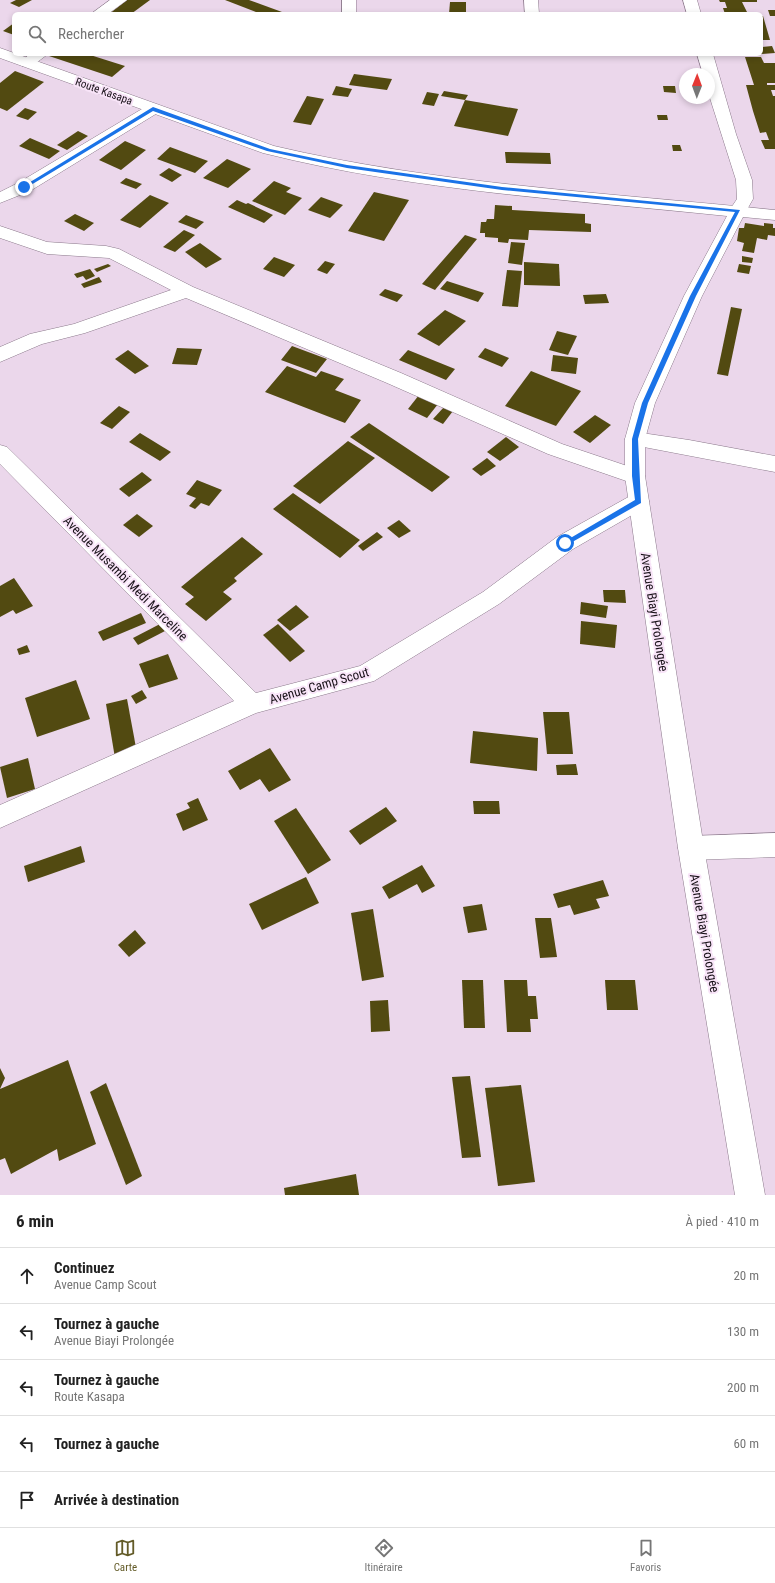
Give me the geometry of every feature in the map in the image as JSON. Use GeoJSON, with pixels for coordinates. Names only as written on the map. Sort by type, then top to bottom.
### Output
{"type":"FeatureCollection","features":[{"type":"Feature","properties":{"kind":"street"},"geometry":{"type":"LineString","coordinates":[[101,12],[120,0]]}},
{"type":"Feature","properties":{"kind":"street"},"geometry":{"type":"LineString","coordinates":[[349,0],[349,12]]}},
{"type":"Feature","properties":{"kind":"street"},"geometry":{"type":"LineString","coordinates":[[531,0],[532,12]]}},
{"type":"Feature","properties":{"kind":"street"},"geometry":{"type":"LineString","coordinates":[[690,0],[693,12]]}},
{"type":"Feature","properties":{"kind":"street","name":"Route Kasapa"},"geometry":{"type":"LineString","coordinates":[[0,53],[12,55]]}},
{"type":"Feature","properties":{"kind":"street","name":"Route Kasapa"},"geometry":{"type":"LineString","coordinates":[[20,56],[33,58],[153,109],[269,150],[347,166],[502,188],[775,215]]}},
{"type":"Feature","properties":{"kind":"street","name":"Avenue Biayi Prolongée"},"geometry":{"type":"LineString","coordinates":[[706,56],[728,134],[744,180],[745,199],[693,296],[645,403],[635,439],[635,476],[691,848],[750,1195]]}},
{"type":"Feature","properties":{"kind":"street"},"geometry":{"type":"LineString","coordinates":[[0,198],[24,187],[153,109]]}},
{"type":"Feature","properties":{"kind":"street"},"geometry":{"type":"LineString","coordinates":[[0,232],[32,244],[52,249],[100,250],[113,253],[187,291],[394,378],[555,449],[635,476]]}},
{"type":"Feature","properties":{"kind":"street"},"geometry":{"type":"LineString","coordinates":[[0,355],[38,339],[78,329],[187,291]]}},
{"type":"Feature","properties":{"kind":"street"},"geometry":{"type":"LineString","coordinates":[[635,439],[689,447],[775,464]]}},
{"type":"Feature","properties":{"kind":"street","name":"Avenue Musambi Medi Marceline"},"geometry":{"type":"LineString","coordinates":[[0,452],[252,704]]}},
{"type":"Feature","properties":{"kind":"street","name":"Avenue Camp Scout"},"geometry":{"type":"LineString","coordinates":[[0,817],[252,704],[366,674],[490,598],[565,543],[639,501]]}},
{"type":"Feature","properties":{"kind":"street"},"geometry":{"type":"LineString","coordinates":[[691,848],[775,845]]}},
{"type":"Feature","properties":{"kind":"building"},"geometry":{"type":"Polygon","coordinates":[[[16,0],[32,0],[19,7],[10,3],[16,0]]]}},
{"type":"Feature","properties":{"kind":"building"},"geometry":{"type":"Polygon","coordinates":[[[127,0],[150,0],[134,12],[112,12],[127,0]]]}},
{"type":"Feature","properties":{"kind":"building"},"geometry":{"type":"Polygon","coordinates":[[[225,0],[249,0],[282,12],[256,12],[225,0]]]}},
{"type":"Feature","properties":{"kind":"building"},"geometry":{"type":"Polygon","coordinates":[[[719,0],[757,0],[757,2],[742,2],[747,12],[724,12],[723,8],[727,8],[725,2],[720,2],[719,0]]]}},
{"type":"Feature","properties":{"kind":"building"},"geometry":{"type":"Polygon","coordinates":[[[450,2],[466,2],[466,12],[449,12],[450,2]]]}},
{"type":"Feature","properties":{"kind":"building"},"geometry":{"type":"Polygon","coordinates":[[[768,10],[775,10],[775,16],[770,16],[768,10]]]}},
{"type":"Feature","properties":{"kind":"building"},"geometry":{"type":"Polygon","coordinates":[[[763,16],[770,40],[763,40],[763,16]]]}},
{"type":"Feature","properties":{"kind":"building"},"geometry":{"type":"Polygon","coordinates":[[[12,24],[12,34],[3,31],[12,24]]]}},
{"type":"Feature","properties":{"kind":"building"},"geometry":{"type":"Polygon","coordinates":[[[772,46],[775,53],[763,54],[763,47],[772,46]]]}},
{"type":"Feature","properties":{"kind":"building"},"geometry":{"type":"Polygon","coordinates":[[[49,56],[93,56],[125,66],[112,77],[49,56]]]}},
{"type":"Feature","properties":{"kind":"building"},"geometry":{"type":"Polygon","coordinates":[[[745,57],[761,57],[764,63],[775,63],[775,83],[767,83],[767,85],[775,85],[775,90],[771,90],[773,96],[775,96],[775,149],[765,149],[761,140],[769,140],[766,132],[760,133],[753,111],[746,85],[754,85],[745,57]]]}},
{"type":"Feature","properties":{"kind":"building"},"geometry":{"type":"Polygon","coordinates":[[[15,71],[44,82],[7,111],[0,108],[0,83],[15,71]]]}},
{"type":"Feature","properties":{"kind":"building"},"geometry":{"type":"Polygon","coordinates":[[[354,74],[392,79],[387,90],[349,85],[354,74]]]}},
{"type":"Feature","properties":{"kind":"building"},"geometry":{"type":"Polygon","coordinates":[[[336,86],[352,89],[348,97],[332,95],[336,86]]]}},
{"type":"Feature","properties":{"kind":"building"},"geometry":{"type":"Polygon","coordinates":[[[663,86],[675,86],[676,93],[664,92],[663,86]]]}},
{"type":"Feature","properties":{"kind":"building"},"geometry":{"type":"Polygon","coordinates":[[[444,91],[468,95],[465,100],[441,96],[444,91]]]}},
{"type":"Feature","properties":{"kind":"building"},"geometry":{"type":"Polygon","coordinates":[[[427,92],[439,94],[434,106],[422,104],[427,92]]]}},
{"type":"Feature","properties":{"kind":"building"},"geometry":{"type":"Polygon","coordinates":[[[307,96],[324,99],[311,125],[293,122],[307,96]]]}},
{"type":"Feature","properties":{"kind":"building"},"geometry":{"type":"Polygon","coordinates":[[[465,100],[518,109],[508,136],[454,126],[465,100]]]}},
{"type":"Feature","properties":{"kind":"building"},"geometry":{"type":"Polygon","coordinates":[[[25,108],[37,112],[28,120],[16,116],[25,108]]]}},
{"type":"Feature","properties":{"kind":"building"},"geometry":{"type":"Polygon","coordinates":[[[657,115],[667,115],[668,120],[658,120],[657,115]]]}},
{"type":"Feature","properties":{"kind":"building"},"geometry":{"type":"Polygon","coordinates":[[[78,131],[88,136],[67,150],[57,145],[78,131]]]}},
{"type":"Feature","properties":{"kind":"building"},"geometry":{"type":"Polygon","coordinates":[[[30,138],[60,151],[49,159],[19,146],[30,138]]]}},
{"type":"Feature","properties":{"kind":"building"},"geometry":{"type":"Polygon","coordinates":[[[125,141],[146,150],[121,170],[99,160],[125,141]]]}},
{"type":"Feature","properties":{"kind":"building"},"geometry":{"type":"Polygon","coordinates":[[[672,145],[680,145],[682,151],[673,151],[672,145]]]}},
{"type":"Feature","properties":{"kind":"building"},"geometry":{"type":"Polygon","coordinates":[[[170,147],[208,161],[195,173],[157,159],[170,147]]]}},
{"type":"Feature","properties":{"kind":"building"},"geometry":{"type":"Polygon","coordinates":[[[505,152],[550,153],[551,164],[506,163],[505,152]]]}},
{"type":"Feature","properties":{"kind":"building"},"geometry":{"type":"Polygon","coordinates":[[[227,159],[251,169],[228,188],[203,178],[227,159]]]}},
{"type":"Feature","properties":{"kind":"building"},"geometry":{"type":"Polygon","coordinates":[[[169,168],[182,175],[172,182],[159,175],[169,168]]]}},
{"type":"Feature","properties":{"kind":"building"},"geometry":{"type":"Polygon","coordinates":[[[126,178],[142,184],[136,189],[120,183],[126,178]]]}},
{"type":"Feature","properties":{"kind":"building"},"geometry":{"type":"Polygon","coordinates":[[[274,181],[291,188],[286,192],[302,198],[285,215],[252,201],[274,181]]]}},
{"type":"Feature","properties":{"kind":"building"},"geometry":{"type":"Polygon","coordinates":[[[374,192],[409,200],[384,241],[348,231],[374,192]]]}},
{"type":"Feature","properties":{"kind":"building"},"geometry":{"type":"Polygon","coordinates":[[[150,195],[169,203],[140,228],[120,220],[150,195]]]}},
{"type":"Feature","properties":{"kind":"building"},"geometry":{"type":"Polygon","coordinates":[[[321,197],[343,205],[330,218],[308,210],[321,197]]]}},
{"type":"Feature","properties":{"kind":"building"},"geometry":{"type":"Polygon","coordinates":[[[237,200],[246,204],[248,203],[273,215],[264,223],[228,207],[237,200]]]}},
{"type":"Feature","properties":{"kind":"building"},"geometry":{"type":"Polygon","coordinates":[[[495,205],[512,206],[512,210],[585,214],[585,223],[591,224],[591,232],[529,230],[528,240],[509,239],[508,243],[498,242],[498,238],[485,237],[485,233],[480,233],[481,222],[486,222],[487,219],[494,219],[495,205]]]}},
{"type":"Feature","properties":{"kind":"building"},"geometry":{"type":"Polygon","coordinates":[[[75,214],[94,223],[84,231],[64,221],[75,214]]]}},
{"type":"Feature","properties":{"kind":"building"},"geometry":{"type":"Polygon","coordinates":[[[186,215],[204,222],[196,229],[178,222],[186,215]]]}},
{"type":"Feature","properties":{"kind":"building"},"geometry":{"type":"Polygon","coordinates":[[[745,223],[764,226],[764,223],[773,224],[773,228],[775,228],[775,236],[768,235],[767,240],[757,238],[754,253],[742,251],[744,243],[737,241],[739,228],[744,228],[745,223]]]}},
{"type":"Feature","properties":{"kind":"building"},"geometry":{"type":"Polygon","coordinates":[[[184,230],[195,235],[175,252],[163,247],[184,230]]]}},
{"type":"Feature","properties":{"kind":"building"},"geometry":{"type":"Polygon","coordinates":[[[465,235],[477,239],[435,290],[422,284],[465,235]]]}},
{"type":"Feature","properties":{"kind":"building"},"geometry":{"type":"Polygon","coordinates":[[[511,242],[525,243],[522,265],[508,263],[511,242]]]}},
{"type":"Feature","properties":{"kind":"building"},"geometry":{"type":"Polygon","coordinates":[[[200,243],[222,259],[206,268],[185,252],[200,243]]]}},
{"type":"Feature","properties":{"kind":"building"},"geometry":{"type":"Polygon","coordinates":[[[742,256],[753,258],[752,263],[742,262],[742,256]]]}},
{"type":"Feature","properties":{"kind":"building"},"geometry":{"type":"Polygon","coordinates":[[[274,257],[295,265],[284,277],[263,269],[274,257]]]}},
{"type":"Feature","properties":{"kind":"building"},"geometry":{"type":"Polygon","coordinates":[[[325,261],[335,264],[327,274],[317,270],[325,261]]]}},
{"type":"Feature","properties":{"kind":"building"},"geometry":{"type":"Polygon","coordinates":[[[524,262],[559,264],[560,286],[524,285],[524,262]]]}},
{"type":"Feature","properties":{"kind":"building"},"geometry":{"type":"Polygon","coordinates":[[[108,264],[111,266],[97,272],[94,269],[108,264]]]}},
{"type":"Feature","properties":{"kind":"building"},"geometry":{"type":"Polygon","coordinates":[[[739,264],[751,266],[749,274],[737,272],[739,264]]]}},
{"type":"Feature","properties":{"kind":"building"},"geometry":{"type":"Polygon","coordinates":[[[90,269],[95,276],[86,280],[83,276],[77,278],[74,274],[90,269]]]}},
{"type":"Feature","properties":{"kind":"building"},"geometry":{"type":"Polygon","coordinates":[[[507,270],[522,271],[518,307],[502,306],[507,270]]]}},
{"type":"Feature","properties":{"kind":"building"},"geometry":{"type":"Polygon","coordinates":[[[99,277],[102,282],[84,288],[81,284],[99,277]]]}},
{"type":"Feature","properties":{"kind":"building"},"geometry":{"type":"Polygon","coordinates":[[[447,281],[484,293],[478,302],[440,289],[447,281]]]}},
{"type":"Feature","properties":{"kind":"building"},"geometry":{"type":"Polygon","coordinates":[[[385,289],[403,295],[397,302],[379,295],[385,289]]]}},
{"type":"Feature","properties":{"kind":"building"},"geometry":{"type":"Polygon","coordinates":[[[606,294],[609,303],[585,304],[583,295],[606,294]]]}},
{"type":"Feature","properties":{"kind":"building"},"geometry":{"type":"Polygon","coordinates":[[[731,307],[742,309],[728,376],[717,374],[731,307]]]}},
{"type":"Feature","properties":{"kind":"building"},"geometry":{"type":"Polygon","coordinates":[[[445,310],[466,321],[439,346],[417,334],[445,310]]]}},
{"type":"Feature","properties":{"kind":"building"},"geometry":{"type":"Polygon","coordinates":[[[557,331],[577,336],[568,355],[549,350],[557,331]]]}},
{"type":"Feature","properties":{"kind":"building"},"geometry":{"type":"Polygon","coordinates":[[[292,346],[327,359],[316,373],[281,360],[292,346]]]}},
{"type":"Feature","properties":{"kind":"building"},"geometry":{"type":"Polygon","coordinates":[[[177,348],[202,349],[197,365],[172,364],[177,348]]]}},
{"type":"Feature","properties":{"kind":"building"},"geometry":{"type":"Polygon","coordinates":[[[485,348],[509,358],[502,367],[478,357],[485,348]]]}},
{"type":"Feature","properties":{"kind":"building"},"geometry":{"type":"Polygon","coordinates":[[[128,350],[149,366],[135,374],[115,359],[128,350]]]}},
{"type":"Feature","properties":{"kind":"building"},"geometry":{"type":"Polygon","coordinates":[[[408,350],[455,369],[446,380],[399,360],[408,350]]]}},
{"type":"Feature","properties":{"kind":"building"},"geometry":{"type":"Polygon","coordinates":[[[553,355],[578,358],[576,374],[551,371],[553,355]]]}},
{"type":"Feature","properties":{"kind":"building"},"geometry":{"type":"Polygon","coordinates":[[[287,366],[316,377],[321,371],[344,379],[335,390],[361,400],[345,423],[265,392],[287,366]]]}},
{"type":"Feature","properties":{"kind":"building"},"geometry":{"type":"Polygon","coordinates":[[[531,371],[581,391],[556,426],[505,406],[531,371]]]}},
{"type":"Feature","properties":{"kind":"building"},"geometry":{"type":"Polygon","coordinates":[[[419,395],[438,404],[427,418],[408,409],[419,395]]]}},
{"type":"Feature","properties":{"kind":"building"},"geometry":{"type":"Polygon","coordinates":[[[119,406],[130,412],[112,429],[100,423],[119,406]]]}},
{"type":"Feature","properties":{"kind":"building"},"geometry":{"type":"Polygon","coordinates":[[[444,407],[453,411],[443,424],[433,419],[444,407]]]}},
{"type":"Feature","properties":{"kind":"building"},"geometry":{"type":"Polygon","coordinates":[[[595,415],[611,425],[590,443],[573,432],[595,415]]]}},
{"type":"Feature","properties":{"kind":"building"},"geometry":{"type":"Polygon","coordinates":[[[369,423],[450,477],[432,492],[350,437],[369,423]]]}},
{"type":"Feature","properties":{"kind":"building"},"geometry":{"type":"Polygon","coordinates":[[[140,433],[171,452],[160,461],[129,442],[140,433]]]}},
{"type":"Feature","properties":{"kind":"building"},"geometry":{"type":"Polygon","coordinates":[[[506,437],[519,447],[500,461],[487,452],[506,437]]]}},
{"type":"Feature","properties":{"kind":"building"},"geometry":{"type":"Polygon","coordinates":[[[348,441],[375,458],[320,504],[293,486],[348,441]]]}},
{"type":"Feature","properties":{"kind":"building"},"geometry":{"type":"Polygon","coordinates":[[[487,458],[496,466],[481,476],[472,469],[487,458]]]}},
{"type":"Feature","properties":{"kind":"building"},"geometry":{"type":"Polygon","coordinates":[[[142,472],[152,480],[129,497],[119,489],[142,472]]]}},
{"type":"Feature","properties":{"kind":"building"},"geometry":{"type":"Polygon","coordinates":[[[197,480],[222,490],[209,506],[201,503],[195,509],[189,506],[196,498],[186,494],[197,480]]]}},
{"type":"Feature","properties":{"kind":"building"},"geometry":{"type":"Polygon","coordinates":[[[293,493],[360,540],[340,558],[273,509],[293,493]]]}},
{"type":"Feature","properties":{"kind":"building"},"geometry":{"type":"Polygon","coordinates":[[[137,514],[153,526],[139,537],[123,525],[137,514]]]}},
{"type":"Feature","properties":{"kind":"building"},"geometry":{"type":"Polygon","coordinates":[[[399,520],[411,531],[399,538],[387,528],[399,520]]]}},
{"type":"Feature","properties":{"kind":"building"},"geometry":{"type":"Polygon","coordinates":[[[377,532],[383,537],[363,551],[358,546],[377,532]]]}},
{"type":"Feature","properties":{"kind":"building"},"geometry":{"type":"Polygon","coordinates":[[[242,537],[263,554],[234,578],[237,581],[223,592],[232,599],[206,621],[185,604],[194,597],[181,587],[242,537]]]}},
{"type":"Feature","properties":{"kind":"building"},"geometry":{"type":"Polygon","coordinates":[[[14,578],[33,606],[16,614],[13,610],[0,617],[0,586],[14,578]]]}},
{"type":"Feature","properties":{"kind":"building"},"geometry":{"type":"Polygon","coordinates":[[[603,590],[625,590],[626,603],[604,602],[603,590]]]}},
{"type":"Feature","properties":{"kind":"building"},"geometry":{"type":"Polygon","coordinates":[[[581,602],[608,606],[606,618],[580,614],[581,602]]]}},
{"type":"Feature","properties":{"kind":"building"},"geometry":{"type":"Polygon","coordinates":[[[296,605],[309,617],[290,631],[277,620],[296,605]]]}},
{"type":"Feature","properties":{"kind":"building"},"geometry":{"type":"Polygon","coordinates":[[[141,613],[146,623],[103,641],[98,632],[141,613]]]}},
{"type":"Feature","properties":{"kind":"building"},"geometry":{"type":"Polygon","coordinates":[[[581,621],[617,625],[615,648],[580,644],[581,621]]]}},
{"type":"Feature","properties":{"kind":"building"},"geometry":{"type":"Polygon","coordinates":[[[160,624],[165,631],[138,645],[133,638],[160,624]]]}},
{"type":"Feature","properties":{"kind":"building"},"geometry":{"type":"Polygon","coordinates":[[[278,624],[305,651],[290,662],[263,635],[278,624]]]}},
{"type":"Feature","properties":{"kind":"building"},"geometry":{"type":"Polygon","coordinates":[[[27,645],[30,652],[19,655],[17,649],[27,645]]]}},
{"type":"Feature","properties":{"kind":"building"},"geometry":{"type":"Polygon","coordinates":[[[168,654],[178,679],[149,688],[139,664],[168,654]]]}},
{"type":"Feature","properties":{"kind":"building"},"geometry":{"type":"Polygon","coordinates":[[[76,680],[90,719],[37,737],[25,698],[76,680]]]}},
{"type":"Feature","properties":{"kind":"building"},"geometry":{"type":"Polygon","coordinates":[[[142,690],[147,698],[136,704],[131,696],[142,690]]]}},
{"type":"Feature","properties":{"kind":"building"},"geometry":{"type":"Polygon","coordinates":[[[127,699],[137,753],[115,758],[106,704],[127,699]]]}},
{"type":"Feature","properties":{"kind":"building"},"geometry":{"type":"Polygon","coordinates":[[[543,712],[569,712],[573,754],[547,754],[543,712]]]}},
{"type":"Feature","properties":{"kind":"building"},"geometry":{"type":"Polygon","coordinates":[[[473,731],[538,738],[537,771],[470,763],[473,731]]]}},
{"type":"Feature","properties":{"kind":"building"},"geometry":{"type":"Polygon","coordinates":[[[270,748],[291,780],[269,792],[260,779],[240,790],[228,771],[270,748]]]}},
{"type":"Feature","properties":{"kind":"building"},"geometry":{"type":"Polygon","coordinates":[[[28,758],[35,789],[7,798],[0,767],[28,758]]]}},
{"type":"Feature","properties":{"kind":"building"},"geometry":{"type":"Polygon","coordinates":[[[576,764],[578,775],[557,775],[556,765],[576,764]]]}},
{"type":"Feature","properties":{"kind":"building"},"geometry":{"type":"Polygon","coordinates":[[[198,798],[208,820],[183,831],[176,814],[190,808],[187,803],[198,798]]]}},
{"type":"Feature","properties":{"kind":"building"},"geometry":{"type":"Polygon","coordinates":[[[473,801],[499,801],[500,814],[474,814],[473,801]]]}},
{"type":"Feature","properties":{"kind":"building"},"geometry":{"type":"Polygon","coordinates":[[[386,807],[397,821],[360,845],[349,831],[386,807]]]}},
{"type":"Feature","properties":{"kind":"building"},"geometry":{"type":"Polygon","coordinates":[[[296,808],[331,860],[308,874],[274,821],[296,808]]]}},
{"type":"Feature","properties":{"kind":"building"},"geometry":{"type":"Polygon","coordinates":[[[81,846],[85,862],[28,882],[24,866],[81,846]]]}},
{"type":"Feature","properties":{"kind":"building"},"geometry":{"type":"Polygon","coordinates":[[[422,865],[435,886],[422,893],[417,884],[389,899],[382,887],[422,865]]]}},
{"type":"Feature","properties":{"kind":"building"},"geometry":{"type":"Polygon","coordinates":[[[306,877],[319,903],[262,930],[249,904],[306,877]]]}},
{"type":"Feature","properties":{"kind":"building"},"geometry":{"type":"Polygon","coordinates":[[[603,880],[609,896],[596,899],[600,908],[574,915],[570,905],[558,908],[553,894],[603,880]]]}},
{"type":"Feature","properties":{"kind":"building"},"geometry":{"type":"Polygon","coordinates":[[[482,904],[487,930],[468,933],[463,907],[482,904]]]}},
{"type":"Feature","properties":{"kind":"building"},"geometry":{"type":"Polygon","coordinates":[[[373,909],[384,977],[362,981],[351,913],[373,909]]]}},
{"type":"Feature","properties":{"kind":"building"},"geometry":{"type":"Polygon","coordinates":[[[535,918],[551,918],[557,957],[540,958],[535,918]]]}},
{"type":"Feature","properties":{"kind":"building"},"geometry":{"type":"Polygon","coordinates":[[[135,930],[146,943],[129,957],[118,945],[135,930]]]}},
{"type":"Feature","properties":{"kind":"building"},"geometry":{"type":"Polygon","coordinates":[[[462,980],[483,980],[485,1028],[464,1028],[462,980]]]}},
{"type":"Feature","properties":{"kind":"building"},"geometry":{"type":"Polygon","coordinates":[[[504,980],[527,980],[528,996],[536,996],[538,1019],[530,1019],[531,1032],[507,1032],[504,980]]]}},
{"type":"Feature","properties":{"kind":"building"},"geometry":{"type":"Polygon","coordinates":[[[605,980],[635,980],[638,1010],[607,1010],[605,980]]]}},
{"type":"Feature","properties":{"kind":"building"},"geometry":{"type":"Polygon","coordinates":[[[388,1000],[390,1031],[371,1032],[370,1001],[388,1000]]]}},
{"type":"Feature","properties":{"kind":"building"},"geometry":{"type":"Polygon","coordinates":[[[68,1060],[96,1144],[59,1161],[57,1149],[11,1174],[5,1158],[0,1160],[0,1089],[68,1060]]]}},
{"type":"Feature","properties":{"kind":"building"},"geometry":{"type":"Polygon","coordinates":[[[0,1068],[5,1078],[0,1089],[0,1068]]]}},
{"type":"Feature","properties":{"kind":"building"},"geometry":{"type":"Polygon","coordinates":[[[470,1076],[481,1157],[462,1158],[452,1077],[470,1076]]]}},
{"type":"Feature","properties":{"kind":"building"},"geometry":{"type":"Polygon","coordinates":[[[106,1083],[142,1176],[126,1185],[90,1092],[106,1083]]]}},
{"type":"Feature","properties":{"kind":"building"},"geometry":{"type":"Polygon","coordinates":[[[521,1085],[535,1182],[498,1186],[485,1088],[521,1085]]]}},
{"type":"Feature","properties":{"kind":"building"},"geometry":{"type":"Polygon","coordinates":[[[356,1174],[359,1195],[285,1195],[284,1188],[356,1174]]]}},
{"type":"Feature","properties":{"kind":"route"},"geometry":{"type":"LineString","coordinates":[[24,187],[153,109],[269,150],[300,158],[502,188],[738,211],[693,296],[645,403],[635,439],[635,476],[639,501],[565,543]]}}]}
